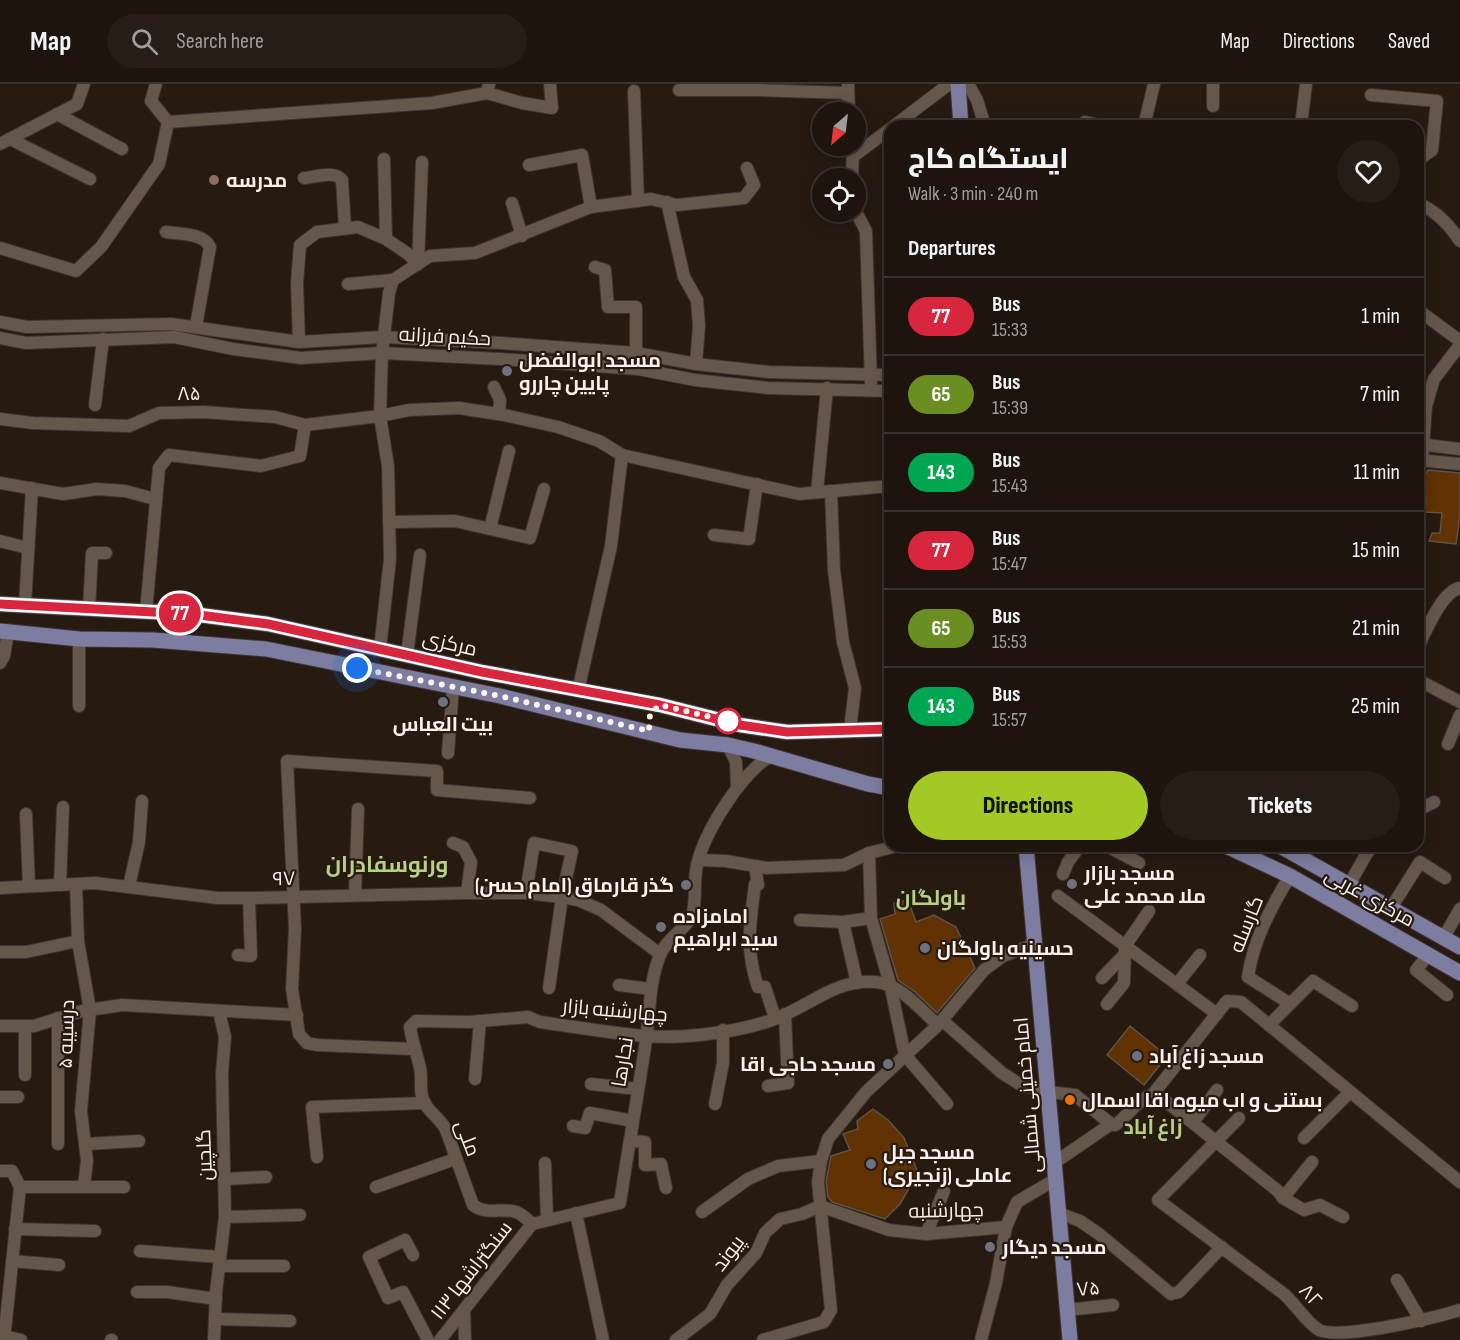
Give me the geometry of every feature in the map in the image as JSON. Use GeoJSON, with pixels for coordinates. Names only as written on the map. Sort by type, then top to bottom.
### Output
{"type":"FeatureCollection","features":[{"type":"Feature","properties":{"kind":"main road"},"geometry":{"type":"LineString","coordinates":[[958,84],[961,120]]}},
{"type":"Feature","properties":{"kind":"main road","name":"مرکزی"},"geometry":{"type":"LineString","coordinates":[[0,604],[192,614],[268,624],[578,691],[660,705],[740,725],[787,732],[884,731]]}},
{"type":"Feature","properties":{"kind":"main road"},"geometry":{"type":"LineString","coordinates":[[4,631],[79,639],[153,640],[266,649],[453,687],[680,740],[728,745],[884,787]]}},
{"type":"Feature","properties":{"kind":"main road"},"geometry":{"type":"LineString","coordinates":[[649,731],[650,714],[660,705]]}},
{"type":"Feature","properties":{"kind":"main road","name":"امام خمینی شمالی"},"geometry":{"type":"LineString","coordinates":[[1027,852],[1070,1340]]}},
{"type":"Feature","properties":{"kind":"main road","name":"مرکزی غربی"},"geometry":{"type":"LineString","coordinates":[[1239,852],[1290,876],[1460,973]]}},
{"type":"Feature","properties":{"kind":"main road","name":"مرکزی غربی"},"geometry":{"type":"LineString","coordinates":[[1305,852],[1350,884],[1460,947]]}},
{"type":"Feature","properties":{"kind":"street"},"geometry":{"type":"LineString","coordinates":[[5,142],[77,104],[84,84]]}},
{"type":"Feature","properties":{"kind":"street"},"geometry":{"type":"LineString","coordinates":[[156,84],[151,101],[168,122]]}},
{"type":"Feature","properties":{"kind":"street"},"geometry":{"type":"LineString","coordinates":[[168,122],[432,103],[488,88],[522,104],[552,108],[550,84]]}},
{"type":"Feature","properties":{"kind":"street"},"geometry":{"type":"LineString","coordinates":[[902,120],[949,84]]}},
{"type":"Feature","properties":{"kind":"street"},"geometry":{"type":"LineString","coordinates":[[968,84],[977,100],[983,120]]}},
{"type":"Feature","properties":{"kind":"street"},"geometry":{"type":"LineString","coordinates":[[1145,120],[1154,84]]}},
{"type":"Feature","properties":{"kind":"street"},"geometry":{"type":"LineString","coordinates":[[1213,84],[1213,106]]}},
{"type":"Feature","properties":{"kind":"street"},"geometry":{"type":"LineString","coordinates":[[1301,120],[1306,84]]}},
{"type":"Feature","properties":{"kind":"street"},"geometry":{"type":"LineString","coordinates":[[679,90],[758,87],[848,89]]}},
{"type":"Feature","properties":{"kind":"street"},"geometry":{"type":"LineString","coordinates":[[634,91],[638,201]]}},
{"type":"Feature","properties":{"kind":"street"},"geometry":{"type":"LineString","coordinates":[[1371,95],[1437,101],[1432,150],[1424,156]]}},
{"type":"Feature","properties":{"kind":"street"},"geometry":{"type":"LineString","coordinates":[[57,114],[122,149]]}},
{"type":"Feature","properties":{"kind":"street"},"geometry":{"type":"LineString","coordinates":[[0,248],[76,271],[101,247],[159,164],[168,122]]}},
{"type":"Feature","properties":{"kind":"street"},"geometry":{"type":"LineString","coordinates":[[866,144],[884,133]]}},
{"type":"Feature","properties":{"kind":"street"},"geometry":{"type":"LineString","coordinates":[[5,142],[90,179]]}},
{"type":"Feature","properties":{"kind":"street"},"geometry":{"type":"LineString","coordinates":[[529,165],[582,155],[591,207]]}},
{"type":"Feature","properties":{"kind":"street"},"geometry":{"type":"LineString","coordinates":[[384,159],[386,239]]}},
{"type":"Feature","properties":{"kind":"street"},"geometry":{"type":"LineString","coordinates":[[418,264],[422,162]]}},
{"type":"Feature","properties":{"kind":"street"},"geometry":{"type":"LineString","coordinates":[[348,284],[393,280],[430,256],[475,254],[591,207],[651,199],[677,205],[744,198],[754,185],[747,168]]}},
{"type":"Feature","properties":{"kind":"street"},"geometry":{"type":"LineString","coordinates":[[304,178],[334,174],[339,176],[342,180],[345,228]]}},
{"type":"Feature","properties":{"kind":"street"},"geometry":{"type":"LineString","coordinates":[[667,202],[684,278],[697,300],[699,326],[696,364]]}},
{"type":"Feature","properties":{"kind":"street"},"geometry":{"type":"LineString","coordinates":[[512,203],[522,236]]}},
{"type":"Feature","properties":{"kind":"street"},"geometry":{"type":"LineString","coordinates":[[1424,205],[1450,225],[1460,241]]}},
{"type":"Feature","properties":{"kind":"street"},"geometry":{"type":"LineString","coordinates":[[862,222],[867,231],[872,391]]}},
{"type":"Feature","properties":{"kind":"street"},"geometry":{"type":"LineString","coordinates":[[299,342],[297,283],[300,245],[317,232],[358,227],[386,239],[418,264]]}},
{"type":"Feature","properties":{"kind":"street"},"geometry":{"type":"LineString","coordinates":[[166,232],[202,238],[208,242],[210,247],[196,326]]}},
{"type":"Feature","properties":{"kind":"street"},"geometry":{"type":"LineString","coordinates":[[595,267],[605,270],[608,307],[636,307],[636,353]]}},
{"type":"Feature","properties":{"kind":"street"},"geometry":{"type":"LineString","coordinates":[[380,649],[390,560],[388,466],[380,416],[382,353],[388,293],[393,280]]}},
{"type":"Feature","properties":{"kind":"street"},"geometry":{"type":"LineString","coordinates":[[1424,315],[1460,343],[1434,379],[1424,400]]}},
{"type":"Feature","properties":{"kind":"street","name":"حکیم فرزانه"},"geometry":{"type":"LineString","coordinates":[[0,322],[27,327],[171,324],[299,342],[383,337],[636,353],[696,364],[769,372],[884,375]]}},
{"type":"Feature","properties":{"kind":"street"},"geometry":{"type":"LineString","coordinates":[[233,349],[236,333]]}},
{"type":"Feature","properties":{"kind":"street","name":"حکیم فرزانه"},"geometry":{"type":"LineString","coordinates":[[0,338],[26,343],[174,337],[233,349],[300,358],[382,353],[638,369],[695,380],[768,388],[884,391]]}},
{"type":"Feature","properties":{"kind":"street"},"geometry":{"type":"LineString","coordinates":[[94,405],[103,339]]}},
{"type":"Feature","properties":{"kind":"street"},"geometry":{"type":"LineString","coordinates":[[494,387],[500,400],[499,414]]}},
{"type":"Feature","properties":{"kind":"street"},"geometry":{"type":"LineString","coordinates":[[817,492],[826,388]]}},
{"type":"Feature","properties":{"kind":"street","name":"۸۵"},"geometry":{"type":"LineString","coordinates":[[0,419],[72,425],[129,426],[159,413],[203,412],[275,417],[305,425],[409,410],[459,408],[558,427],[599,441],[622,455],[799,494],[884,487]]}},
{"type":"Feature","properties":{"kind":"street"},"geometry":{"type":"LineString","coordinates":[[146,612],[159,468],[169,455],[261,466],[300,456],[305,425]]}},
{"type":"Feature","properties":{"kind":"street"},"geometry":{"type":"LineString","coordinates":[[1424,444],[1460,448]]}},
{"type":"Feature","properties":{"kind":"street"},"geometry":{"type":"LineString","coordinates":[[490,529],[509,452]]}},
{"type":"Feature","properties":{"kind":"street"},"geometry":{"type":"LineString","coordinates":[[578,691],[611,546],[622,455]]}},
{"type":"Feature","properties":{"kind":"street"},"geometry":{"type":"LineString","coordinates":[[1424,460],[1460,464]]}},
{"type":"Feature","properties":{"kind":"street"},"geometry":{"type":"LineString","coordinates":[[0,483],[63,494],[97,489],[125,491],[155,499]]}},
{"type":"Feature","properties":{"kind":"street"},"geometry":{"type":"LineString","coordinates":[[714,535],[749,539],[757,484]]}},
{"type":"Feature","properties":{"kind":"street"},"geometry":{"type":"LineString","coordinates":[[25,605],[32,488]]}},
{"type":"Feature","properties":{"kind":"street"},"geometry":{"type":"LineString","coordinates":[[389,522],[455,521],[530,538],[544,489]]}},
{"type":"Feature","properties":{"kind":"street"},"geometry":{"type":"LineString","coordinates":[[831,491],[834,570],[843,642],[855,688],[850,730]]}},
{"type":"Feature","properties":{"kind":"street"},"geometry":{"type":"LineString","coordinates":[[0,541],[28,548]]}},
{"type":"Feature","properties":{"kind":"street"},"geometry":{"type":"LineString","coordinates":[[89,610],[92,553],[106,553]]}},
{"type":"Feature","properties":{"kind":"street"},"geometry":{"type":"LineString","coordinates":[[407,655],[420,555]]}},
{"type":"Feature","properties":{"kind":"street"},"geometry":{"type":"LineString","coordinates":[[1424,626],[1446,596],[1454,589],[1460,588]]}},
{"type":"Feature","properties":{"kind":"street"},"geometry":{"type":"LineString","coordinates":[[0,663],[4,631]]}},
{"type":"Feature","properties":{"kind":"street"},"geometry":{"type":"LineString","coordinates":[[79,639],[79,706]]}},
{"type":"Feature","properties":{"kind":"street"},"geometry":{"type":"LineString","coordinates":[[1424,683],[1460,702]]}},
{"type":"Feature","properties":{"kind":"street"},"geometry":{"type":"LineString","coordinates":[[448,753],[453,687]]}},
{"type":"Feature","properties":{"kind":"street"},"geometry":{"type":"LineString","coordinates":[[1448,744],[1460,715]]}},
{"type":"Feature","properties":{"kind":"street"},"geometry":{"type":"LineString","coordinates":[[728,745],[736,762],[737,787]]}},
{"type":"Feature","properties":{"kind":"street","name":"نجارها"},"geometry":{"type":"LineString","coordinates":[[532,1224],[620,1203],[651,989],[660,954],[669,939],[686,925],[693,914],[696,870],[703,845],[737,787],[752,770],[772,755]]}},
{"type":"Feature","properties":{"kind":"street"},"geometry":{"type":"LineString","coordinates":[[316,1157],[312,1107],[425,1104],[420,1092],[421,1070],[413,1049],[307,1043],[299,1034],[292,989],[295,929],[286,761],[437,771],[437,790],[530,798]]}},
{"type":"Feature","properties":{"kind":"street"},"geometry":{"type":"LineString","coordinates":[[129,886],[139,842],[142,801]]}},
{"type":"Feature","properties":{"kind":"street"},"geometry":{"type":"LineString","coordinates":[[1424,807],[1434,802]]}},
{"type":"Feature","properties":{"kind":"street"},"geometry":{"type":"LineString","coordinates":[[60,885],[63,807]]}},
{"type":"Feature","properties":{"kind":"street"},"geometry":{"type":"LineString","coordinates":[[355,895],[358,809]]}},
{"type":"Feature","properties":{"kind":"street"},"geometry":{"type":"LineString","coordinates":[[26,814],[29,886]]}},
{"type":"Feature","properties":{"kind":"street"},"geometry":{"type":"LineString","coordinates":[[453,843],[463,847],[471,862],[467,893]]}},
{"type":"Feature","properties":{"kind":"street"},"geometry":{"type":"LineString","coordinates":[[526,893],[534,843],[572,851],[561,897],[549,987]]}},
{"type":"Feature","properties":{"kind":"street"},"geometry":{"type":"LineString","coordinates":[[699,860],[755,866],[805,868],[844,866],[884,850]]}},
{"type":"Feature","properties":{"kind":"street"},"geometry":{"type":"LineString","coordinates":[[1064,874],[1068,862],[1076,852]]}},
{"type":"Feature","properties":{"kind":"street"},"geometry":{"type":"LineString","coordinates":[[1118,852],[1139,863]]}},
{"type":"Feature","properties":{"kind":"street"},"geometry":{"type":"LineString","coordinates":[[1350,884],[1368,852]]}},
{"type":"Feature","properties":{"kind":"street"},"geometry":{"type":"LineString","coordinates":[[869,854],[871,918],[890,984],[904,1055],[947,1104]]}},
{"type":"Feature","properties":{"kind":"street"},"geometry":{"type":"LineString","coordinates":[[1391,908],[1420,862],[1445,878]]}},
{"type":"Feature","properties":{"kind":"street"},"geometry":{"type":"LineString","coordinates":[[755,866],[758,885],[754,884],[748,941],[752,968],[758,987],[765,987],[780,1016],[788,1083],[768,1086]]}},
{"type":"Feature","properties":{"kind":"street","name":"گارسله"},"geometry":{"type":"LineString","coordinates":[[1289,1003],[1248,977],[1252,953],[1278,896],[1290,876]]}},
{"type":"Feature","properties":{"kind":"street","name":"۹۷"},"geometry":{"type":"LineString","coordinates":[[0,888],[95,883],[218,898],[526,893],[578,900],[601,910],[660,954]]}},
{"type":"Feature","properties":{"kind":"street","name":"درسیبه ۵"},"geometry":{"type":"LineString","coordinates":[[76,884],[78,941],[86,1010],[81,1111],[87,1161],[84,1186]]}},
{"type":"Feature","properties":{"kind":"street"},"geometry":{"type":"LineString","coordinates":[[1058,896],[1125,950],[1217,1014]]}},
{"type":"Feature","properties":{"kind":"street"},"geometry":{"type":"LineString","coordinates":[[238,955],[251,956],[249,898]]}},
{"type":"Feature","properties":{"kind":"street"},"geometry":{"type":"LineString","coordinates":[[1444,938],[1460,909]]}},
{"type":"Feature","properties":{"kind":"street"},"geometry":{"type":"LineString","coordinates":[[1102,978],[1125,950],[1149,911]]}},
{"type":"Feature","properties":{"kind":"street"},"geometry":{"type":"LineString","coordinates":[[800,920],[843,922],[871,918]]}},
{"type":"Feature","properties":{"kind":"street"},"geometry":{"type":"LineString","coordinates":[[843,922],[857,982]]}},
{"type":"Feature","properties":{"kind":"street"},"geometry":{"type":"LineString","coordinates":[[0,952],[26,952],[78,941]]}},
{"type":"Feature","properties":{"kind":"street"},"geometry":{"type":"LineString","coordinates":[[763,1340],[824,1322],[831,1310],[818,1182],[821,1161],[828,1139],[836,1127],[866,1092],[941,1023],[984,970],[1003,956],[1035,944]]}},
{"type":"Feature","properties":{"kind":"street"},"geometry":{"type":"LineString","coordinates":[[1107,1004],[1124,983],[1125,950]]}},
{"type":"Feature","properties":{"kind":"street"},"geometry":{"type":"LineString","coordinates":[[1429,954],[1416,970],[1447,995]]}},
{"type":"Feature","properties":{"kind":"street"},"geometry":{"type":"LineString","coordinates":[[1177,984],[1200,955]]}},
{"type":"Feature","properties":{"kind":"street"},"geometry":{"type":"LineString","coordinates":[[1269,1025],[1312,981],[1352,1006]]}},
{"type":"Feature","properties":{"kind":"street","name":"چهارشنبه بازار"},"geometry":{"type":"LineString","coordinates":[[413,1049],[410,1027],[416,1021],[480,1021],[528,1017],[540,1022],[646,1036],[698,1034],[757,1024],[780,1016],[833,989],[857,982],[890,984]]}},
{"type":"Feature","properties":{"kind":"street"},"geometry":{"type":"LineString","coordinates":[[890,984],[1002,1073],[1021,1085],[1048,1092],[1075,1095],[1112,1124]]}},
{"type":"Feature","properties":{"kind":"street"},"geometry":{"type":"LineString","coordinates":[[619,985],[651,989]]}},
{"type":"Feature","properties":{"kind":"street"},"geometry":{"type":"LineString","coordinates":[[981,1340],[996,1283],[1005,1227],[1017,1202],[1112,1124],[1115,1125],[1122,1121],[1147,1096],[1153,1094],[1227,1001],[1241,1002],[1460,1182]]}},
{"type":"Feature","properties":{"kind":"street"},"geometry":{"type":"LineString","coordinates":[[0,1026],[34,1026],[86,1010],[122,1005],[297,1015]]}},
{"type":"Feature","properties":{"kind":"street","name":"گلچین"},"geometry":{"type":"LineString","coordinates":[[214,1340],[225,1217],[222,1073],[225,1036],[219,1011]]}},
{"type":"Feature","properties":{"kind":"street"},"geometry":{"type":"LineString","coordinates":[[58,1018],[58,1143]]}},
{"type":"Feature","properties":{"kind":"street"},"geometry":{"type":"LineString","coordinates":[[475,1078],[480,1021]]}},
{"type":"Feature","properties":{"kind":"street"},"geometry":{"type":"LineString","coordinates":[[25,1075],[26,1026]]}},
{"type":"Feature","properties":{"kind":"street"},"geometry":{"type":"LineString","coordinates":[[715,1104],[723,1063],[723,1030]]}},
{"type":"Feature","properties":{"kind":"street"},"geometry":{"type":"LineString","coordinates":[[591,1084],[638,1089]]}},
{"type":"Feature","properties":{"kind":"street"},"geometry":{"type":"LineString","coordinates":[[1193,1122],[1217,1090]]}},
{"type":"Feature","properties":{"kind":"street"},"geometry":{"type":"LineString","coordinates":[[1304,1138],[1350,1092]]}},
{"type":"Feature","properties":{"kind":"street"},"geometry":{"type":"LineString","coordinates":[[1153,1094],[1158,1095],[1193,1122],[1278,1191],[1282,1198],[1304,1210],[1320,1205],[1343,1217]]}},
{"type":"Feature","properties":{"kind":"street"},"geometry":{"type":"LineString","coordinates":[[0,1096],[18,1097]]}},
{"type":"Feature","properties":{"kind":"street","name":"ملی"},"geometry":{"type":"LineString","coordinates":[[425,1104],[441,1120],[474,1205],[488,1212],[514,1211],[532,1224]]}},
{"type":"Feature","properties":{"kind":"street"},"geometry":{"type":"LineString","coordinates":[[573,1126],[585,1128],[590,1113],[633,1121]]}},
{"type":"Feature","properties":{"kind":"street"},"geometry":{"type":"LineString","coordinates":[[1215,1140],[1239,1118]]}},
{"type":"Feature","properties":{"kind":"street","name":"۸۲"},"geometry":{"type":"LineString","coordinates":[[1215,1140],[1158,1200],[1284,1294],[1317,1329],[1325,1333],[1352,1337],[1460,1310]]}},
{"type":"Feature","properties":{"kind":"street"},"geometry":{"type":"LineString","coordinates":[[85,1144],[139,1141]]}},
{"type":"Feature","properties":{"kind":"street"},"geometry":{"type":"LineString","coordinates":[[630,1141],[645,1142],[645,1165],[661,1164],[666,1188]]}},
{"type":"Feature","properties":{"kind":"street"},"geometry":{"type":"LineString","coordinates":[[376,1187],[455,1159]]}},
{"type":"Feature","properties":{"kind":"street"},"geometry":{"type":"LineString","coordinates":[[702,1212],[748,1179],[778,1167],[821,1161]]}},
{"type":"Feature","properties":{"kind":"street"},"geometry":{"type":"LineString","coordinates":[[1282,1198],[1312,1162]]}},
{"type":"Feature","properties":{"kind":"street"},"geometry":{"type":"LineString","coordinates":[[545,1163],[547,1220]]}},
{"type":"Feature","properties":{"kind":"street"},"geometry":{"type":"LineString","coordinates":[[0,1171],[12,1171],[20,1187],[2,1337],[21,1340]]}},
{"type":"Feature","properties":{"kind":"street"},"geometry":{"type":"LineString","coordinates":[[224,1179],[266,1177]]}},
{"type":"Feature","properties":{"kind":"street"},"geometry":{"type":"LineString","coordinates":[[20,1187],[124,1187]]}},
{"type":"Feature","properties":{"kind":"street"},"geometry":{"type":"LineString","coordinates":[[926,1234],[944,1191]]}},
{"type":"Feature","properties":{"kind":"street","name":"چهارشنبه"},"geometry":{"type":"LineString","coordinates":[[820,1206],[889,1230],[926,1234],[1005,1227]]}},
{"type":"Feature","properties":{"kind":"street","name":"پیوند"},"geometry":{"type":"LineString","coordinates":[[676,1340],[710,1314],[728,1285],[756,1252],[765,1233],[772,1226],[780,1219],[802,1214],[820,1206]]}},
{"type":"Feature","properties":{"kind":"street"},"geometry":{"type":"LineString","coordinates":[[576,1213],[603,1340]]}},
{"type":"Feature","properties":{"kind":"street"},"geometry":{"type":"LineString","coordinates":[[1059,1213],[1080,1221],[1099,1234],[1171,1294],[1179,1292],[1222,1248]]}},
{"type":"Feature","properties":{"kind":"street"},"geometry":{"type":"LineString","coordinates":[[225,1217],[300,1215]]}},
{"type":"Feature","properties":{"kind":"street","name":"سنگتراشها ۱۱۳"},"geometry":{"type":"LineString","coordinates":[[440,1340],[532,1224]]}},
{"type":"Feature","properties":{"kind":"street"},"geometry":{"type":"LineString","coordinates":[[15,1228],[95,1231]]}},
{"type":"Feature","properties":{"kind":"street"},"geometry":{"type":"LineString","coordinates":[[413,1255],[405,1240],[369,1257],[388,1298],[403,1292],[428,1340]]}},
{"type":"Feature","properties":{"kind":"street"},"geometry":{"type":"LineString","coordinates":[[140,1251],[220,1262],[284,1266]]}},
{"type":"Feature","properties":{"kind":"street"},"geometry":{"type":"LineString","coordinates":[[12,1261],[59,1265]]}},
{"type":"Feature","properties":{"kind":"street"},"geometry":{"type":"LineString","coordinates":[[1397,1280],[1420,1321]]}},
{"type":"Feature","properties":{"kind":"street"},"geometry":{"type":"LineString","coordinates":[[137,1292],[167,1292],[216,1299]]}},
{"type":"Feature","properties":{"kind":"street","name":"۷۵"},"geometry":{"type":"LineString","coordinates":[[1067,1310],[1113,1305]]}},
{"type":"Feature","properties":{"kind":"street"},"geometry":{"type":"LineString","coordinates":[[464,1311],[465,1340]]}},
{"type":"Feature","properties":{"kind":"street"},"geometry":{"type":"LineString","coordinates":[[215,1319],[290,1320]]}},
{"type":"Feature","properties":{"kind":"building"},"geometry":{"type":"Polygon","coordinates":[[[1428,470],[1460,473],[1460,515],[1456,544],[1429,541],[1432,533],[1440,533],[1442,513],[1425,512],[1424,476],[1428,470]]]}},
{"type":"Feature","properties":{"kind":"building","name":"حسینیه باولگان"},"geometry":{"type":"Polygon","coordinates":[[[908,900],[916,922],[934,915],[956,927],[975,968],[937,1013],[915,992],[898,980],[880,919],[895,914],[894,903],[908,900]]]}},
{"type":"Feature","properties":{"kind":"building","name":"مسجد زاغ آباد"},"geometry":{"type":"Polygon","coordinates":[[[1130,1026],[1167,1056],[1144,1085],[1107,1055],[1130,1026]]]}},
{"type":"Feature","properties":{"kind":"building","name":"مسجد جبل عاملی (زنجیری)"},"geometry":{"type":"Polygon","coordinates":[[[873,1109],[888,1120],[904,1138],[918,1173],[900,1204],[885,1219],[832,1202],[828,1197],[826,1182],[831,1156],[850,1150],[843,1134],[858,1129],[857,1121],[873,1109]]]}},
{"type":"Feature","properties":{"kind":"bus line","name":"77"},"geometry":{"type":"LineString","coordinates":[[0,604],[192,614],[268,624],[540,685],[689,711],[740,725],[787,732],[884,729]]}},
{"type":"Feature","properties":{"kind":"place","name":"مدرسه"},"geometry":{"type":"Point","coordinates":[214,180]}},
{"type":"Feature","properties":{"kind":"place","name":"مسجد ابوالفضل پایین چاررو"},"geometry":{"type":"Point","coordinates":[507,371]}},
{"type":"Feature","properties":{"kind":"place","name":"بیت العباس"},"geometry":{"type":"Point","coordinates":[443,702]}},
{"type":"Feature","properties":{"kind":"place","name":"مسجد بازار ملا محمد علی"},"geometry":{"type":"Point","coordinates":[1072,884]}},
{"type":"Feature","properties":{"kind":"place","name":"(گذر قارماق (امام حسن"},"geometry":{"type":"Point","coordinates":[686,885]}},
{"type":"Feature","properties":{"kind":"place","name":"امامزاده سید ابراهیم"},"geometry":{"type":"Point","coordinates":[661,927]}},
{"type":"Feature","properties":{"kind":"place","name":"حسینیه باولگان"},"geometry":{"type":"Point","coordinates":[925,948]}},
{"type":"Feature","properties":{"kind":"place","name":"مسجد زاغ آباد"},"geometry":{"type":"Point","coordinates":[1137,1056]}},
{"type":"Feature","properties":{"kind":"place","name":"مسجد حاجی اقا"},"geometry":{"type":"Point","coordinates":[888,1064]}},
{"type":"Feature","properties":{"kind":"place","name":"بستنی و اب میوه اقا اسمال"},"geometry":{"type":"Point","coordinates":[1070,1100]}},
{"type":"Feature","properties":{"kind":"place","name":"مسجد جبل عاملی (زنجیری)"},"geometry":{"type":"Point","coordinates":[871,1164]}},
{"type":"Feature","properties":{"kind":"place","name":"مسجد دیگار"},"geometry":{"type":"Point","coordinates":[990,1247]}},
{"type":"Feature","properties":{"kind":"district","name":"ورنوسفادران"},"geometry":{"type":"Point","coordinates":[387,864]}},
{"type":"Feature","properties":{"kind":"district","name":"باولگان"},"geometry":{"type":"Point","coordinates":[931,898]}},
{"type":"Feature","properties":{"kind":"district","name":"زاغ آباد"},"geometry":{"type":"Point","coordinates":[1153,1127]}},
{"type":"Feature","properties":{"kind":"route"},"geometry":{"type":"LineString","coordinates":[[357,668],[500,696],[649,731],[650,714],[660,705],[728,721]]}}]}
